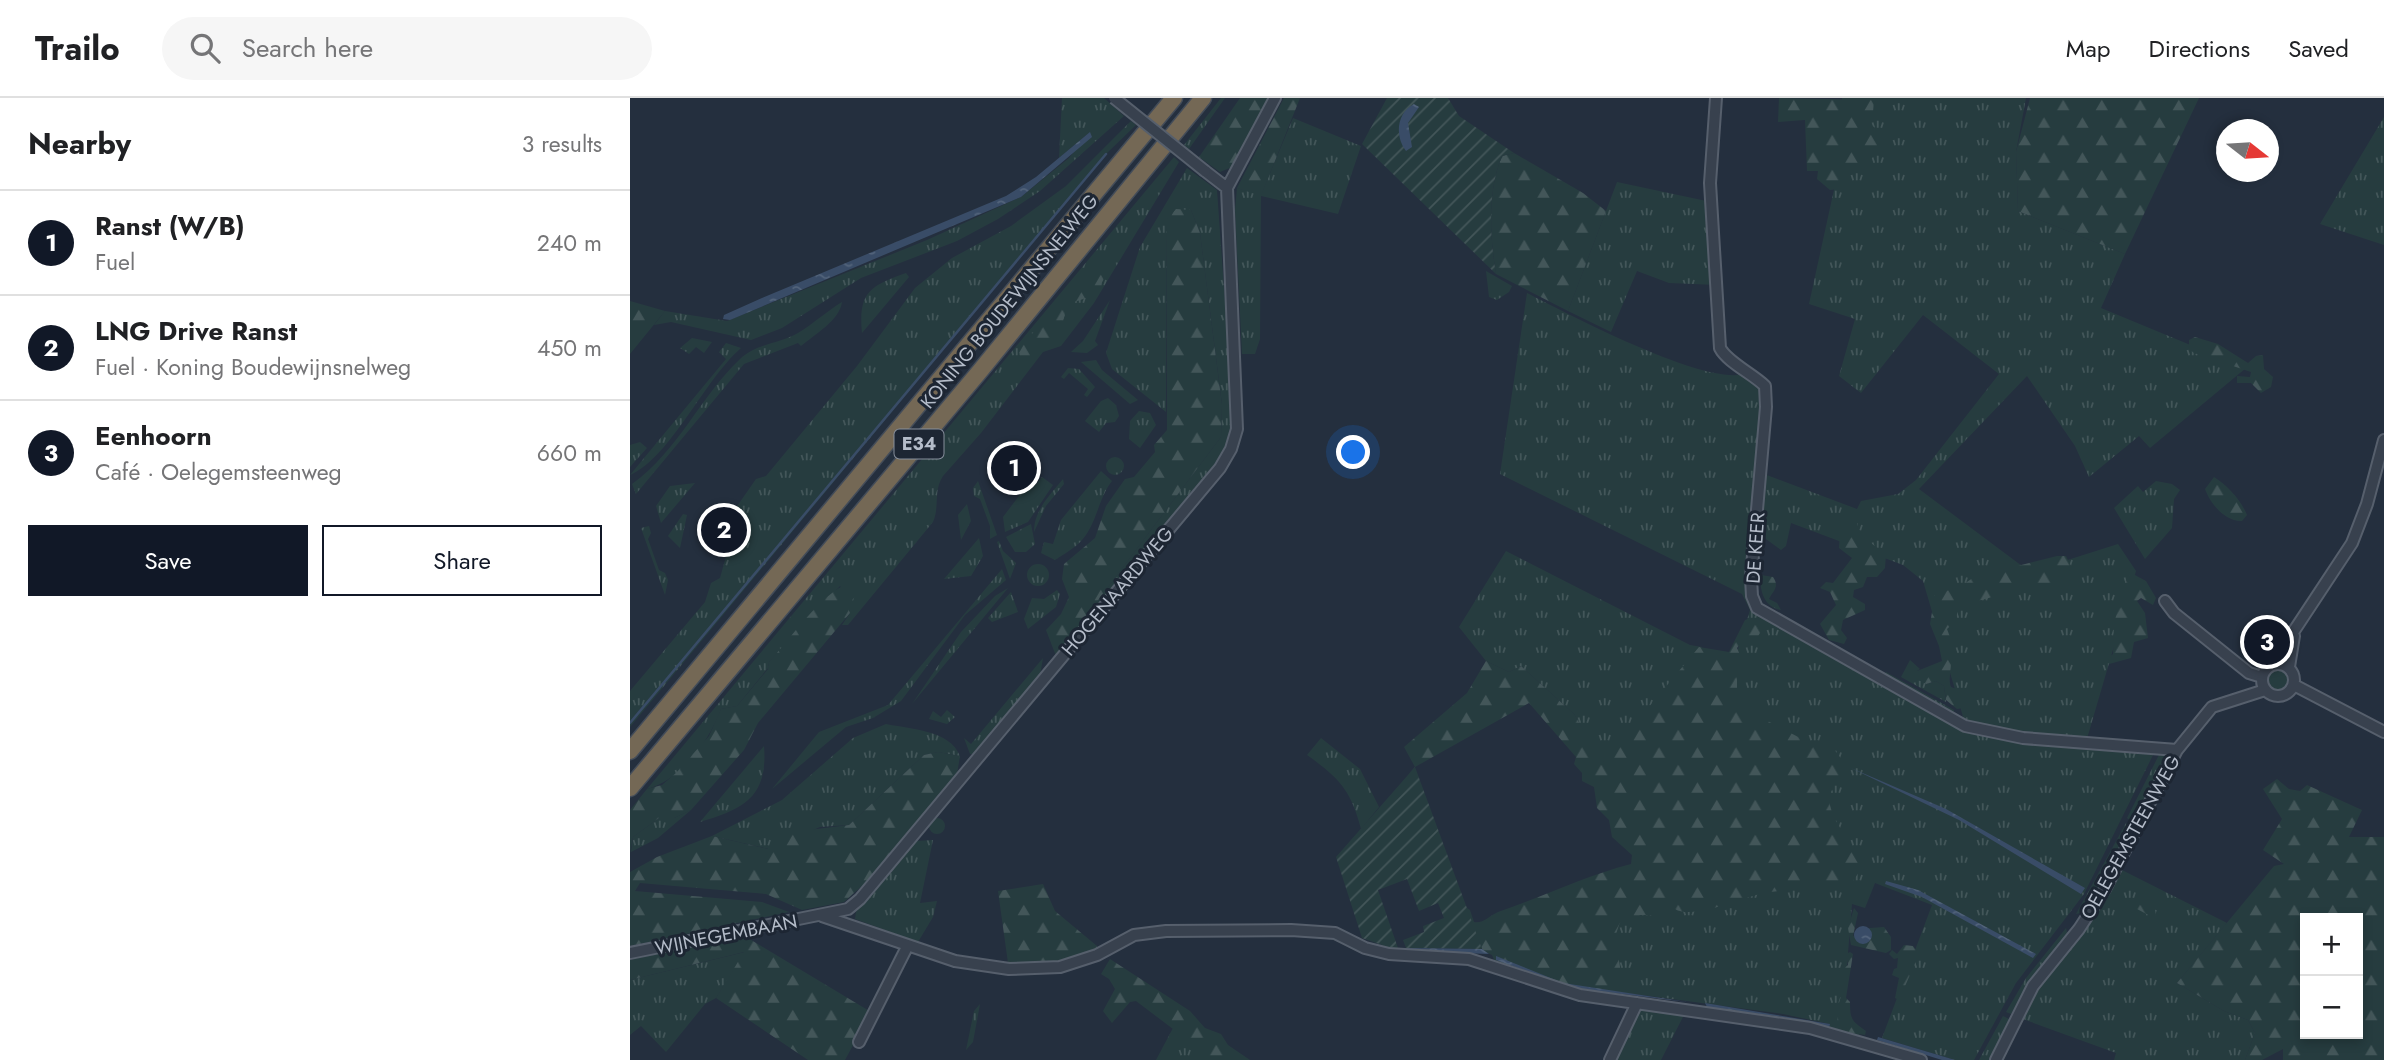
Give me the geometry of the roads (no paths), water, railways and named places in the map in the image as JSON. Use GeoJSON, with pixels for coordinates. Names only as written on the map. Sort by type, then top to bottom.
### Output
{"type":"FeatureCollection","features":[{"type":"Feature","properties":{"kind":"highway","name":"KONING BOUDEWIJNSNELWEG"},"geometry":{"type":"LineString","coordinates":[[630,751],[1174,98]]}},
{"type":"Feature","properties":{"kind":"highway","name":"KONING BOUDEWIJNSNELWEG"},"geometry":{"type":"LineString","coordinates":[[630,788],[980,372],[1203,98]]}},
{"type":"Feature","properties":{"kind":"street"},"geometry":{"type":"LineString","coordinates":[[1114,98],[1227,188],[1275,98]]}},
{"type":"Feature","properties":{"kind":"street","name":"DE KEER"},"geometry":{"type":"LineString","coordinates":[[1716,98],[1710,183],[1720,348],[1724,355],[1765,386],[1766,398],[1751,578],[1752,596],[1757,608],[1965,726],[2023,738],[2178,750]]}},
{"type":"Feature","properties":{"kind":"street","name":"HOGENAARDWEG"},"geometry":{"type":"LineString","coordinates":[[822,916],[848,909],[860,899],[1220,468],[1231,449],[1237,429],[1238,402],[1227,188]]}},
{"type":"Feature","properties":{"kind":"street"},"geometry":{"type":"LineString","coordinates":[[2283,665],[2296,626],[2352,543],[2367,504],[2384,440]]}},
{"type":"Feature","properties":{"kind":"street"},"geometry":{"type":"LineString","coordinates":[[2165,601],[2174,613],[2263,682],[2271,695],[2281,696],[2294,685],[2294,678],[2283,665]]}},
{"type":"Feature","properties":{"kind":"street"},"geometry":{"type":"LineString","coordinates":[[2263,682],[2268,667],[2283,665]]}},
{"type":"Feature","properties":{"kind":"street","name":"OELEGEMSTEENWEG"},"geometry":{"type":"LineString","coordinates":[[1996,1060],[2033,986],[2079,929],[2105,889],[2178,750],[2212,708],[2263,682]]}},
{"type":"Feature","properties":{"kind":"street"},"geometry":{"type":"LineString","coordinates":[[2294,685],[2384,732]]}},
{"type":"Feature","properties":{"kind":"street"},"geometry":{"type":"LineString","coordinates":[[822,916],[979,967],[1031,969],[1060,967],[1097,955],[1134,935],[1166,931],[1291,929],[1335,933],[1366,948],[1389,954],[1469,959],[1580,995],[1810,1028],[1921,1060]]}},
{"type":"Feature","properties":{"kind":"street","name":"WIJNEGEMBAAN"},"geometry":{"type":"LineString","coordinates":[[630,953],[822,916]]}},
{"type":"Feature","properties":{"kind":"street"},"geometry":{"type":"LineString","coordinates":[[859,1042],[908,945]]}},
{"type":"Feature","properties":{"kind":"street"},"geometry":{"type":"LineString","coordinates":[[1610,1060],[1637,1003]]}},
{"type":"Feature","properties":{"kind":"water"},"geometry":{"type":"Polygon","coordinates":[[[1414,104],[1419,107],[1408,123],[1412,147],[1406,151],[1400,139],[1399,126],[1404,113],[1414,104]]]}},
{"type":"Feature","properties":{"kind":"water"},"geometry":{"type":"Polygon","coordinates":[[[1090,132],[1092,137],[1021,197],[730,320],[723,319],[724,315],[762,298],[1006,196],[1036,177],[1090,132]]]}},
{"type":"Feature","properties":{"kind":"water"},"geometry":{"type":"Polygon","coordinates":[[[1851,768],[1946,809],[2085,888],[2081,894],[1959,820],[1851,768]]]}},
{"type":"Feature","properties":{"kind":"water"},"geometry":{"type":"Polygon","coordinates":[[[1886,881],[1918,890],[2036,954],[2033,958],[1922,897],[1885,884],[1886,881]]]}},
{"type":"Feature","properties":{"kind":"water"},"geometry":{"type":"Polygon","coordinates":[[[1863,926],[1869,929],[1872,935],[1869,941],[1863,944],[1857,941],[1854,935],[1857,929],[1863,926]]]}},
{"type":"Feature","properties":{"kind":"water"},"geometry":{"type":"Polygon","coordinates":[[[1406,948],[1482,949],[1489,954],[1407,951],[1406,948]]]}},
{"type":"Feature","properties":{"kind":"water"},"geometry":{"type":"Polygon","coordinates":[[[1496,956],[1563,983],[1687,1002],[1573,988],[1496,960],[1496,956]]]}},
{"type":"Feature","properties":{"kind":"water"},"geometry":{"type":"Polygon","coordinates":[[[1705,1003],[1830,1024],[1829,1028],[1782,1017],[1707,1007],[1705,1003]]]}},
{"type":"Feature","properties":{"kind":"water"},"geometry":{"type":"Polygon","coordinates":[[[1878,1037],[1955,1060],[1942,1060],[1877,1040],[1878,1037]]]}},
{"type":"Feature","properties":{"kind":"waterway"},"geometry":{"type":"LineString","coordinates":[[630,723],[1106,154]]}},
{"type":"Feature","properties":{"kind":"place","name":"Ranst (W/B)"},"geometry":{"type":"Point","coordinates":[1014,468]}},
{"type":"Feature","properties":{"kind":"place","name":"LNG Drive Ranst"},"geometry":{"type":"Point","coordinates":[724,530]}},
{"type":"Feature","properties":{"kind":"place","name":"Eenhoorn"},"geometry":{"type":"Point","coordinates":[2267,642]}}]}
